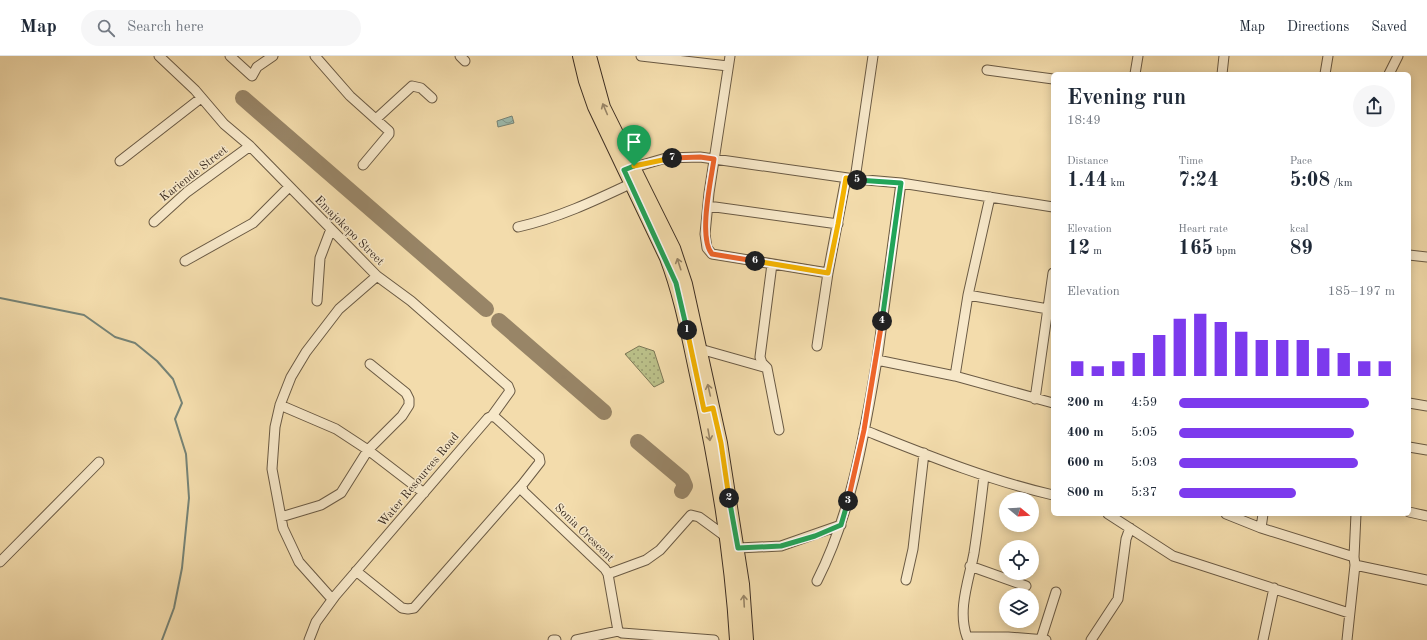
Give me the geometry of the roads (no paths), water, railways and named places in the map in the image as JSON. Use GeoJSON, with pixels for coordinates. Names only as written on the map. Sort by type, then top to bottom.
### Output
{"type":"FeatureCollection","features":[{"type":"Feature","properties":{"kind":"main road"},"geometry":{"type":"LineString","coordinates":[[579,56],[585,81],[594,107],[674,248],[686,284],[700,349],[709,409],[725,536],[733,584],[736,640]]}},
{"type":"Feature","properties":{"kind":"main road"},"geometry":{"type":"LineString","coordinates":[[590,56],[604,107],[629,168],[630,184],[676,283],[709,409],[721,443],[744,584],[747,640]]}},
{"type":"Feature","properties":{"kind":"street","name":"Emajokepo Street"},"geometry":{"type":"LineString","coordinates":[[158,56],[195,90],[224,124],[250,146],[377,276],[411,301],[508,386],[510,391],[508,396],[492,416]]}},
{"type":"Feature","properties":{"kind":"street"},"geometry":{"type":"LineString","coordinates":[[230,56],[252,76],[257,67],[273,56]]}},
{"type":"Feature","properties":{"kind":"street"},"geometry":{"type":"LineString","coordinates":[[315,56],[350,96],[390,131],[390,134],[363,165]]}},
{"type":"Feature","properties":{"kind":"street"},"geometry":{"type":"LineString","coordinates":[[641,56],[728,66]]}},
{"type":"Feature","properties":{"kind":"street"},"geometry":{"type":"LineString","coordinates":[[730,56],[708,206],[705,234],[707,248],[712,254],[828,273]]}},
{"type":"Feature","properties":{"kind":"street"},"geometry":{"type":"LineString","coordinates":[[818,346],[828,273],[838,224],[850,179],[873,56]]}},
{"type":"Feature","properties":{"kind":"street"},"geometry":{"type":"LineString","coordinates":[[1135,72],[1138,56]]}},
{"type":"Feature","properties":{"kind":"street"},"geometry":{"type":"LineString","coordinates":[[1222,72],[1224,56]]}},
{"type":"Feature","properties":{"kind":"street"},"geometry":{"type":"LineString","coordinates":[[1325,72],[1328,56]]}},
{"type":"Feature","properties":{"kind":"street"},"geometry":{"type":"LineString","coordinates":[[1390,72],[1398,56]]}},
{"type":"Feature","properties":{"kind":"street"},"geometry":{"type":"LineString","coordinates":[[987,70],[1051,79]]}},
{"type":"Feature","properties":{"kind":"street"},"geometry":{"type":"LineString","coordinates":[[376,119],[412,86],[421,88],[432,98]]}},
{"type":"Feature","properties":{"kind":"street"},"geometry":{"type":"LineString","coordinates":[[120,161],[201,98]]}},
{"type":"Feature","properties":{"kind":"street","name":"Kariende Street"},"geometry":{"type":"LineString","coordinates":[[154,222],[187,192],[250,146]]}},
{"type":"Feature","properties":{"kind":"street"},"geometry":{"type":"LineString","coordinates":[[629,168],[666,158],[700,157],[850,179],[901,183],[1051,207]]}},
{"type":"Feature","properties":{"kind":"street"},"geometry":{"type":"LineString","coordinates":[[817,581],[830,555],[841,525],[864,430],[877,360],[901,183]]}},
{"type":"Feature","properties":{"kind":"street"},"geometry":{"type":"LineString","coordinates":[[518,227],[539,222],[577,208],[630,184]]}},
{"type":"Feature","properties":{"kind":"street"},"geometry":{"type":"LineString","coordinates":[[184,261],[254,222],[289,187]]}},
{"type":"Feature","properties":{"kind":"street"},"geometry":{"type":"LineString","coordinates":[[954,376],[968,295],[990,197]]}},
{"type":"Feature","properties":{"kind":"street"},"geometry":{"type":"LineString","coordinates":[[708,206],[838,224]]}},
{"type":"Feature","properties":{"kind":"street"},"geometry":{"type":"LineString","coordinates":[[316,301],[320,258],[331,229]]}},
{"type":"Feature","properties":{"kind":"street"},"geometry":{"type":"LineString","coordinates":[[1411,255],[1427,257]]}},
{"type":"Feature","properties":{"kind":"street"},"geometry":{"type":"LineString","coordinates":[[772,264],[760,357],[762,363],[767,368],[779,430]]}},
{"type":"Feature","properties":{"kind":"street"},"geometry":{"type":"LineString","coordinates":[[332,600],[299,562],[283,528],[272,469],[275,427],[280,405],[291,377],[321,332],[339,309],[377,276]]}},
{"type":"Feature","properties":{"kind":"street"},"geometry":{"type":"LineString","coordinates":[[1035,399],[1051,287]]}},
{"type":"Feature","properties":{"kind":"street"},"geometry":{"type":"LineString","coordinates":[[968,295],[1048,309]]}},
{"type":"Feature","properties":{"kind":"street"},"geometry":{"type":"LineString","coordinates":[[700,349],[767,368]]}},
{"type":"Feature","properties":{"kind":"street"},"geometry":{"type":"LineString","coordinates":[[877,360],[954,376],[1051,403]]}},
{"type":"Feature","properties":{"kind":"street"},"geometry":{"type":"LineString","coordinates":[[281,518],[321,505],[341,493],[368,450],[402,416],[409,405],[409,399],[406,393],[370,364]]}},
{"type":"Feature","properties":{"kind":"street"},"geometry":{"type":"LineString","coordinates":[[1411,403],[1427,406]]}},
{"type":"Feature","properties":{"kind":"street"},"geometry":{"type":"LineString","coordinates":[[280,405],[336,429],[368,450],[424,493]]}},
{"type":"Feature","properties":{"kind":"street"},"geometry":{"type":"LineString","coordinates":[[356,571],[402,608],[414,608],[522,485],[540,462],[539,457],[492,416]]}},
{"type":"Feature","properties":{"kind":"street","name":"Water Resources Road"},"geometry":{"type":"LineString","coordinates":[[309,640],[316,622],[332,600],[488,418],[492,416]]}},
{"type":"Feature","properties":{"kind":"street"},"geometry":{"type":"LineString","coordinates":[[864,430],[984,476],[1018,487],[1051,495]]}},
{"type":"Feature","properties":{"kind":"street"},"geometry":{"type":"LineString","coordinates":[[1411,447],[1427,450]]}},
{"type":"Feature","properties":{"kind":"street"},"geometry":{"type":"LineString","coordinates":[[906,580],[913,549],[924,453]]}},
{"type":"Feature","properties":{"kind":"street"},"geometry":{"type":"LineString","coordinates":[[0,562],[99,462]]}},
{"type":"Feature","properties":{"kind":"street"},"geometry":{"type":"LineString","coordinates":[[984,476],[965,596],[964,619],[967,637],[977,638],[1000,636],[1044,639],[1056,592]]}},
{"type":"Feature","properties":{"kind":"street","name":"Sonia Crescent"},"geometry":{"type":"LineString","coordinates":[[522,485],[523,491],[605,569],[608,574],[618,631]]}},
{"type":"Feature","properties":{"kind":"street"},"geometry":{"type":"LineString","coordinates":[[1411,512],[1427,516]]}},
{"type":"Feature","properties":{"kind":"street"},"geometry":{"type":"LineString","coordinates":[[608,574],[646,560],[660,550],[691,515],[698,517],[725,536]]}},
{"type":"Feature","properties":{"kind":"street"},"geometry":{"type":"LineString","coordinates":[[1111,516],[1172,556],[1349,613]]}},
{"type":"Feature","properties":{"kind":"street"},"geometry":{"type":"LineString","coordinates":[[1231,516],[1354,561],[1427,580]]}},
{"type":"Feature","properties":{"kind":"street"},"geometry":{"type":"LineString","coordinates":[[1261,528],[1263,516]]}},
{"type":"Feature","properties":{"kind":"street"},"geometry":{"type":"LineString","coordinates":[[1347,640],[1354,561],[1356,516]]}},
{"type":"Feature","properties":{"kind":"street"},"geometry":{"type":"LineString","coordinates":[[738,548],[781,546],[815,536],[841,525]]}},
{"type":"Feature","properties":{"kind":"street"},"geometry":{"type":"LineString","coordinates":[[1091,640],[1118,599],[1126,539],[1130,528]]}},
{"type":"Feature","properties":{"kind":"street"},"geometry":{"type":"LineString","coordinates":[[970,566],[1026,586]]}},
{"type":"Feature","properties":{"kind":"street"},"geometry":{"type":"LineString","coordinates":[[1263,640],[1274,588]]}},
{"type":"Feature","properties":{"kind":"street"},"geometry":{"type":"LineString","coordinates":[[576,640],[618,631],[622,633],[678,639],[714,640]]}},
{"type":"Feature","properties":{"kind":"water"},"geometry":{"type":"Polygon","coordinates":[[[512,116],[514,123],[498,127],[497,121],[512,116]]]}},
{"type":"Feature","properties":{"kind":"waterway"},"geometry":{"type":"LineString","coordinates":[[0,298],[84,315],[115,337],[135,343],[157,361],[173,379],[182,403],[175,419],[186,454],[189,498],[182,568],[174,608],[162,640]]}}]}
